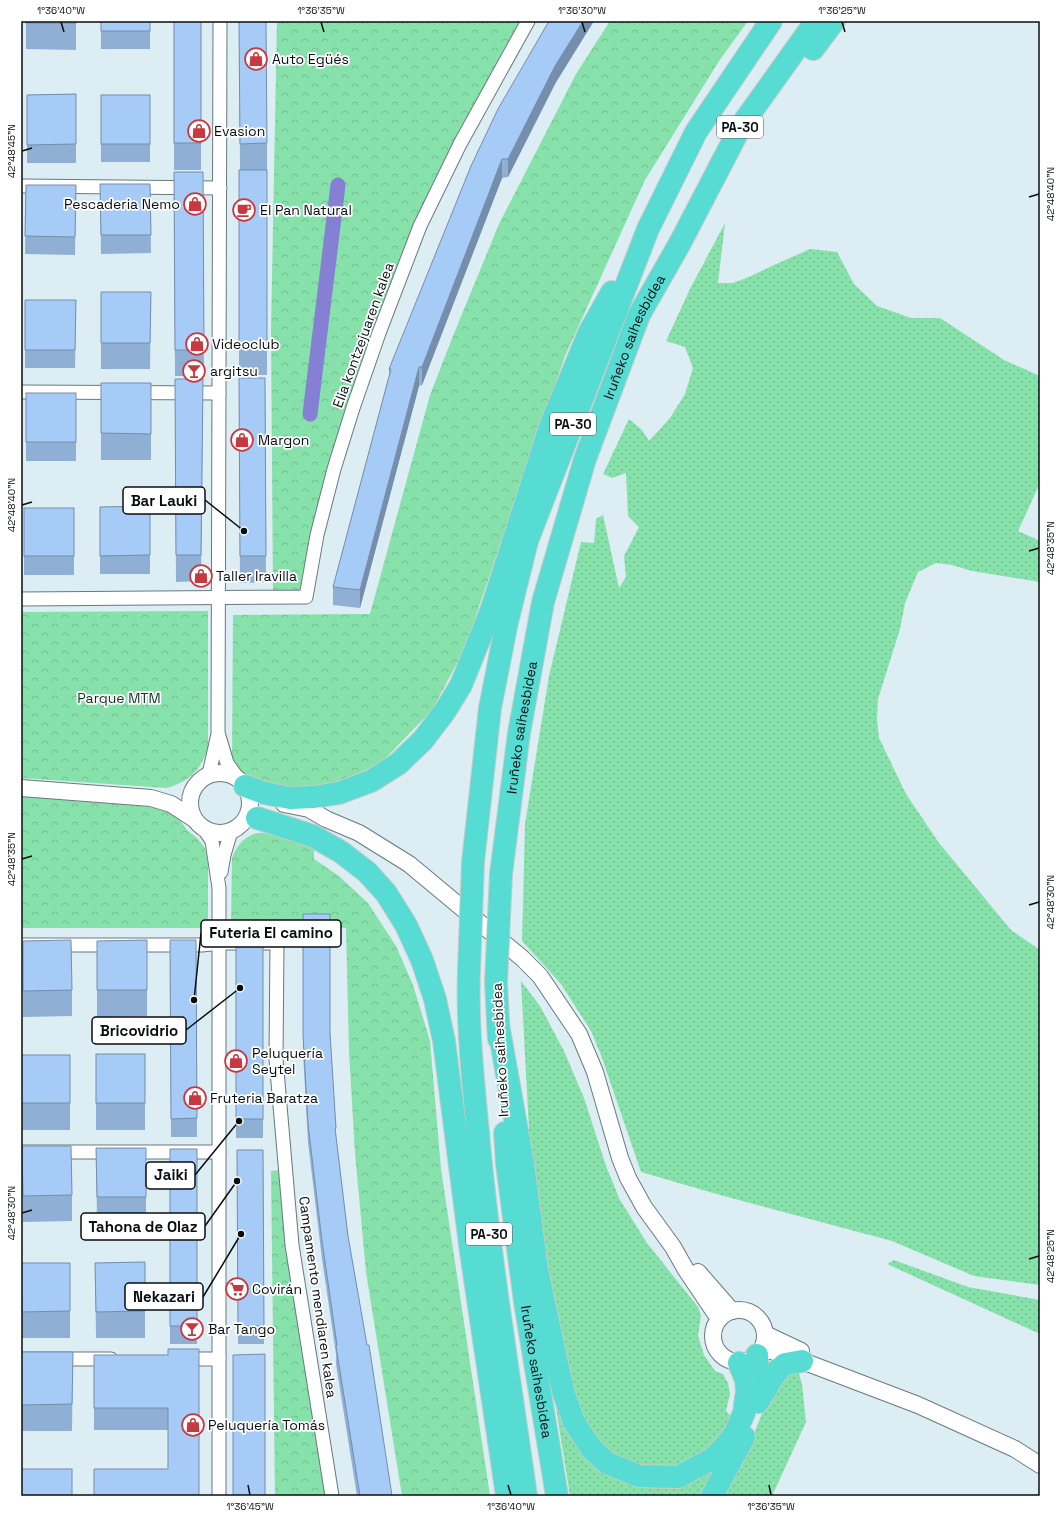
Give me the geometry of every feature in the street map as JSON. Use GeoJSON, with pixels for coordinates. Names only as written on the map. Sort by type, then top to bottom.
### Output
{"type":"FeatureCollection","features":[{"type":"Feature","properties":{"kind":"highway","name":"Iruñeko saihesbidea"},"geometry":{"type":"LineString","coordinates":[[526,1496],[485,1208],[468,1004],[473,862],[490,708],[507,622],[527,541],[648,229],[696,132],[771,21]]}},
{"type":"Feature","properties":{"kind":"highway","name":"Iruñeko saihesbidea"},"geometry":{"type":"LineString","coordinates":[[557,1496],[525,1302],[507,1164],[498,1024],[496,983],[501,874],[519,733],[543,602],[585,459],[639,315],[680,243],[741,126],[816,21]]}},
{"type":"Feature","properties":{"kind":"highway"},"geometry":{"type":"LineString","coordinates":[[680,243],[778,95],[834,21]]}},
{"type":"Feature","properties":{"kind":"highway"},"geometry":{"type":"LineString","coordinates":[[245,787],[264,793],[290,798],[314,797],[339,793],[371,781],[398,764],[423,740],[440,717],[461,685],[492,608],[550,427],[589,333],[648,229]]}},
{"type":"Feature","properties":{"kind":"highway"},"geometry":{"type":"LineString","coordinates":[[251,818],[313,836],[336,849],[367,872],[386,893],[415,942],[435,999],[444,1041],[471,1252],[507,1496]]}},
{"type":"Feature","properties":{"kind":"highway"},"geometry":{"type":"LineString","coordinates":[[452,1100],[468,1004]]}},
{"type":"Feature","properties":{"kind":"highway"},"geometry":{"type":"LineString","coordinates":[[498,1024],[523,1164],[537,1270],[556,1359],[564,1394],[574,1422],[590,1448],[607,1463],[639,1476],[678,1477],[712,1459],[726,1445],[735,1433],[744,1413],[747,1390],[746,1380],[756,1350]]}},
{"type":"Feature","properties":{"kind":"highway"},"geometry":{"type":"LineString","coordinates":[[756,1350],[758,1402]]}},
{"type":"Feature","properties":{"kind":"highway"},"geometry":{"type":"LineString","coordinates":[[712,1496],[743,1439],[758,1402],[777,1371],[785,1364],[802,1361]]}},
{"type":"Feature","properties":{"kind":"street"},"geometry":{"type":"LineString","coordinates":[[209,774],[218,734],[220,599],[220,21]]}},
{"type":"Feature","properties":{"kind":"street","name":"Elia kontzejuaren kalea"},"geometry":{"type":"LineString","coordinates":[[21,599],[220,599],[306,597],[317,535],[334,469],[379,333],[420,226],[460,144],[528,21]]}},
{"type":"Feature","properties":{"kind":"street"},"geometry":{"type":"LineString","coordinates":[[21,186],[220,188]]}},
{"type":"Feature","properties":{"kind":"street"},"geometry":{"type":"LineString","coordinates":[[21,392],[219,393]]}},
{"type":"Feature","properties":{"kind":"street"},"geometry":{"type":"LineString","coordinates":[[218,734],[227,763],[245,787],[251,818]]}},
{"type":"Feature","properties":{"kind":"street"},"geometry":{"type":"LineString","coordinates":[[219,1496],[219,888],[212,841],[199,824],[189,806],[191,793],[198,782],[209,774],[220,772],[230,774],[245,787],[309,809],[326,819],[359,833],[409,864],[522,958],[540,976],[579,1034],[595,1072],[620,1158],[628,1178],[644,1207],[673,1247],[693,1266],[726,1315]]}},
{"type":"Feature","properties":{"kind":"street"},"geometry":{"type":"LineString","coordinates":[[21,788],[151,798],[191,793]]}},
{"type":"Feature","properties":{"kind":"street"},"geometry":{"type":"LineString","coordinates":[[151,798],[171,804],[199,824],[217,833],[230,831],[251,818],[282,814],[326,819]]}},
{"type":"Feature","properties":{"kind":"street"},"geometry":{"type":"LineString","coordinates":[[219,888],[224,855],[230,831]]}},
{"type":"Feature","properties":{"kind":"street"},"geometry":{"type":"LineString","coordinates":[[21,945],[202,945],[220,943]]}},
{"type":"Feature","properties":{"kind":"street","name":"Campamento mendiaren kalea"},"geometry":{"type":"LineString","coordinates":[[220,943],[276,943],[276,1059],[292,1245],[332,1496]]}},
{"type":"Feature","properties":{"kind":"street"},"geometry":{"type":"LineString","coordinates":[[21,1152],[219,1152]]}},
{"type":"Feature","properties":{"kind":"street"},"geometry":{"type":"LineString","coordinates":[[756,1350],[762,1323],[755,1315],[744,1311],[726,1315],[715,1325],[713,1337],[716,1349],[724,1358],[733,1362],[756,1350],[804,1352],[848,1378]]}},
{"type":"Feature","properties":{"kind":"street"},"geometry":{"type":"LineString","coordinates":[[756,1350],[784,1354],[918,1405],[1015,1449],[1040,1465]]}},
{"type":"Feature","properties":{"kind":"street"},"geometry":{"type":"LineString","coordinates":[[21,1359],[126,1359]]}},
{"type":"Feature","properties":{"kind":"street"},"geometry":{"type":"LineString","coordinates":[[173,1359],[219,1359]]}},
{"type":"Feature","properties":{"kind":"green space"},"geometry":{"type":"Polygon","coordinates":[[[277,21],[520,21],[432,185],[384,299],[346,409],[330,465],[300,589],[294,592],[273,591],[271,330],[277,21]]]}},
{"type":"Feature","properties":{"kind":"green space"},"geometry":{"type":"Polygon","coordinates":[[[610,21],[748,21],[719,61],[645,180],[565,356],[464,650],[432,710],[381,763],[341,781],[302,791],[247,779],[232,765],[233,615],[370,614],[430,395],[453,336],[499,224],[576,74],[610,21]]]}},
{"type":"Feature","properties":{"kind":"green space"},"geometry":{"type":"Polygon","coordinates":[[[725,223],[718,283],[733,283],[810,249],[837,252],[854,284],[877,306],[911,318],[940,318],[1004,360],[1040,376],[1040,483],[1018,531],[1040,541],[1040,582],[972,571],[952,565],[936,563],[918,572],[905,603],[900,629],[878,699],[877,719],[879,738],[906,794],[939,843],[1011,930],[1040,950],[1040,1285],[974,1276],[892,1241],[641,1172],[601,1055],[591,1031],[561,984],[522,941],[525,824],[549,676],[581,542],[594,543],[596,519],[603,515],[619,588],[626,577],[624,556],[639,527],[628,516],[626,473],[612,478],[603,474],[629,419],[642,430],[649,441],[670,418],[685,394],[693,368],[685,347],[666,341],[690,289],[725,223]]]}},
{"type":"Feature","properties":{"kind":"green space","name":"Parque MTM"},"geometry":{"type":"Polygon","coordinates":[[[208,611],[208,748],[198,769],[193,774],[182,782],[167,788],[21,778],[21,612],[208,611]]]}},
{"type":"Feature","properties":{"kind":"green space"},"geometry":{"type":"Polygon","coordinates":[[[21,796],[150,807],[167,811],[180,820],[187,830],[197,838],[205,848],[208,863],[208,921],[202,928],[21,928],[21,796]]]}},
{"type":"Feature","properties":{"kind":"green space"},"geometry":{"type":"Polygon","coordinates":[[[257,833],[272,834],[314,849],[314,859],[339,876],[368,903],[396,946],[413,985],[430,1041],[441,1169],[490,1496],[402,1496],[366,1272],[355,1153],[349,1052],[346,928],[231,926],[232,858],[236,849],[242,842],[248,837],[257,833]]]}},
{"type":"Feature","properties":{"kind":"green space"},"geometry":{"type":"Polygon","coordinates":[[[521,981],[540,1006],[564,1051],[584,1098],[606,1166],[620,1200],[647,1243],[698,1307],[701,1315],[698,1336],[704,1355],[715,1371],[723,1374],[728,1383],[730,1394],[726,1411],[731,1416],[721,1439],[704,1456],[679,1465],[648,1468],[610,1455],[588,1432],[571,1392],[547,1264],[530,1148],[521,981]]]}},
{"type":"Feature","properties":{"kind":"green space"},"geometry":{"type":"Polygon","coordinates":[[[279,1170],[290,1272],[326,1496],[275,1496],[271,1171],[279,1170]]]}},
{"type":"Feature","properties":{"kind":"green space"},"geometry":{"type":"Polygon","coordinates":[[[894,1260],[968,1287],[1040,1300],[1040,1334],[887,1264],[894,1260]]]}},
{"type":"Feature","properties":{"kind":"green space"},"geometry":{"type":"Polygon","coordinates":[[[798,1370],[802,1384],[806,1422],[772,1496],[722,1496],[753,1436],[773,1386],[792,1371],[798,1370]]]}},
{"type":"Feature","properties":{"kind":"green space"},"geometry":{"type":"Polygon","coordinates":[[[553,1389],[591,1458],[625,1483],[655,1484],[720,1463],[701,1496],[570,1496],[553,1389]]]}},
{"type":"Feature","properties":{"kind":"building"},"geometry":{"type":"Polygon","coordinates":[[[26,21],[76,21],[76,23],[26,23],[26,21]]]}},
{"type":"Feature","properties":{"kind":"building"},"geometry":{"type":"Polygon","coordinates":[[[101,21],[150,21],[150,31],[101,31],[101,21]]]}},
{"type":"Feature","properties":{"kind":"building"},"geometry":{"type":"Polygon","coordinates":[[[174,21],[201,21],[201,143],[174,143],[174,21]]]}},
{"type":"Feature","properties":{"kind":"building"},"geometry":{"type":"Polygon","coordinates":[[[239,21],[266,21],[267,143],[240,144],[239,21]]]}},
{"type":"Feature","properties":{"kind":"building"},"geometry":{"type":"Polygon","coordinates":[[[549,21],[583,21],[555,66],[508,159],[502,159],[422,367],[419,367],[360,590],[333,587],[391,369],[389,369],[471,166],[498,109],[549,21]]]}},
{"type":"Feature","properties":{"kind":"building"},"geometry":{"type":"Polygon","coordinates":[[[76,94],[76,144],[27,145],[27,95],[76,94]]]}},
{"type":"Feature","properties":{"kind":"building"},"geometry":{"type":"Polygon","coordinates":[[[101,95],[150,95],[150,144],[101,144],[101,95]]]}},
{"type":"Feature","properties":{"kind":"building"},"geometry":{"type":"Polygon","coordinates":[[[239,170],[267,170],[267,349],[239,349],[239,170]]]}},
{"type":"Feature","properties":{"kind":"building"},"geometry":{"type":"Polygon","coordinates":[[[174,172],[203,172],[204,350],[175,350],[174,172]]]}},
{"type":"Feature","properties":{"kind":"building"},"geometry":{"type":"Polygon","coordinates":[[[100,184],[150,184],[151,235],[101,235],[100,184]]]}},
{"type":"Feature","properties":{"kind":"building"},"geometry":{"type":"Polygon","coordinates":[[[26,185],[76,185],[75,237],[25,236],[26,185]]]}},
{"type":"Feature","properties":{"kind":"building"},"geometry":{"type":"Polygon","coordinates":[[[101,292],[151,292],[150,343],[101,343],[101,292]]]}},
{"type":"Feature","properties":{"kind":"building"},"geometry":{"type":"Polygon","coordinates":[[[25,300],[76,300],[75,350],[25,350],[25,300]]]}},
{"type":"Feature","properties":{"kind":"building"},"geometry":{"type":"Polygon","coordinates":[[[239,378],[265,378],[266,556],[240,556],[239,378]]]}},
{"type":"Feature","properties":{"kind":"building"},"geometry":{"type":"Polygon","coordinates":[[[175,379],[203,379],[201,555],[176,555],[175,379]]]}},
{"type":"Feature","properties":{"kind":"building"},"geometry":{"type":"Polygon","coordinates":[[[101,383],[151,383],[151,434],[101,433],[101,383]]]}},
{"type":"Feature","properties":{"kind":"building"},"geometry":{"type":"Polygon","coordinates":[[[26,393],[76,393],[76,442],[26,442],[26,393]]]}},
{"type":"Feature","properties":{"kind":"building"},"geometry":{"type":"Polygon","coordinates":[[[150,506],[150,555],[100,556],[100,507],[150,506]]]}},
{"type":"Feature","properties":{"kind":"building"},"geometry":{"type":"Polygon","coordinates":[[[24,508],[74,508],[74,556],[24,556],[24,508]]]}},
{"type":"Feature","properties":{"kind":"building"},"geometry":{"type":"Polygon","coordinates":[[[303,914],[330,914],[330,1033],[335,1128],[348,1236],[367,1345],[369,1345],[392,1496],[360,1496],[336,1346],[308,1124],[303,1035],[303,914]]]}},
{"type":"Feature","properties":{"kind":"building"},"geometry":{"type":"Polygon","coordinates":[[[71,940],[72,990],[23,991],[23,941],[71,940]]]}},
{"type":"Feature","properties":{"kind":"building"},"geometry":{"type":"Polygon","coordinates":[[[147,940],[147,990],[97,990],[97,941],[147,940]]]}},
{"type":"Feature","properties":{"kind":"building"},"geometry":{"type":"Polygon","coordinates":[[[170,940],[196,940],[197,1118],[171,1119],[170,940]]]}},
{"type":"Feature","properties":{"kind":"building"},"geometry":{"type":"Polygon","coordinates":[[[236,941],[263,941],[263,1119],[236,1119],[236,941]]]}},
{"type":"Feature","properties":{"kind":"building"},"geometry":{"type":"Polygon","coordinates":[[[96,1054],[145,1054],[145,1103],[96,1103],[96,1054]]]}},
{"type":"Feature","properties":{"kind":"building"},"geometry":{"type":"Polygon","coordinates":[[[21,1055],[70,1055],[70,1103],[21,1103],[21,1055]]]}},
{"type":"Feature","properties":{"kind":"building"},"geometry":{"type":"Polygon","coordinates":[[[22,1146],[71,1146],[72,1195],[23,1196],[22,1146]]]}},
{"type":"Feature","properties":{"kind":"building"},"geometry":{"type":"Polygon","coordinates":[[[96,1148],[146,1148],[146,1197],[97,1197],[96,1148]]]}},
{"type":"Feature","properties":{"kind":"building"},"geometry":{"type":"Polygon","coordinates":[[[170,1149],[197,1149],[197,1326],[170,1326],[170,1149]]]}},
{"type":"Feature","properties":{"kind":"building"},"geometry":{"type":"Polygon","coordinates":[[[237,1150],[263,1150],[264,1326],[238,1326],[237,1150]]]}},
{"type":"Feature","properties":{"kind":"building"},"geometry":{"type":"Polygon","coordinates":[[[145,1262],[145,1311],[96,1312],[95,1263],[145,1262]]]}},
{"type":"Feature","properties":{"kind":"building"},"geometry":{"type":"Polygon","coordinates":[[[21,1263],[70,1263],[70,1311],[22,1312],[21,1263]]]}},
{"type":"Feature","properties":{"kind":"building"},"geometry":{"type":"Polygon","coordinates":[[[168,1349],[199,1349],[199,1496],[94,1496],[94,1469],[168,1469],[168,1408],[94,1408],[94,1355],[168,1355],[168,1349]]]}},
{"type":"Feature","properties":{"kind":"building"},"geometry":{"type":"Polygon","coordinates":[[[21,1352],[73,1352],[72,1404],[21,1405],[21,1352]]]}},
{"type":"Feature","properties":{"kind":"building"},"geometry":{"type":"Polygon","coordinates":[[[265,1354],[265,1496],[233,1496],[233,1355],[265,1354]]]}},
{"type":"Feature","properties":{"kind":"building"},"geometry":{"type":"Polygon","coordinates":[[[21,1469],[72,1469],[72,1496],[21,1496],[21,1469]]]}},
{"type":"Feature","properties":{"kind":"waterway"},"geometry":{"type":"LineString","coordinates":[[310,414],[338,185]]}},
{"type":"Feature","properties":{"kind":"place","name":"Auto Egüés"},"geometry":{"type":"Point","coordinates":[256,59]}},
{"type":"Feature","properties":{"kind":"place","name":"Evasion"},"geometry":{"type":"Point","coordinates":[199,131]}},
{"type":"Feature","properties":{"kind":"place","name":"Pescaderia Nemo"},"geometry":{"type":"Point","coordinates":[195,204]}},
{"type":"Feature","properties":{"kind":"place","name":"El Pan Natural"},"geometry":{"type":"Point","coordinates":[244,210]}},
{"type":"Feature","properties":{"kind":"place","name":"Videoclub"},"geometry":{"type":"Point","coordinates":[197,344]}},
{"type":"Feature","properties":{"kind":"place","name":"argitsu"},"geometry":{"type":"Point","coordinates":[194,371]}},
{"type":"Feature","properties":{"kind":"place","name":"Margon"},"geometry":{"type":"Point","coordinates":[242,440]}},
{"type":"Feature","properties":{"kind":"place","name":"Bar Lauki"},"geometry":{"type":"Point","coordinates":[244,531]}},
{"type":"Feature","properties":{"kind":"place","name":"Taller Iravilla"},"geometry":{"type":"Point","coordinates":[201,576]}},
{"type":"Feature","properties":{"kind":"place","name":"Bricovidrio"},"geometry":{"type":"Point","coordinates":[240,988]}},
{"type":"Feature","properties":{"kind":"place","name":"Futeria El camino"},"geometry":{"type":"Point","coordinates":[194,1000]}},
{"type":"Feature","properties":{"kind":"place","name":"Peluquería Seytel"},"geometry":{"type":"Point","coordinates":[236,1061]}},
{"type":"Feature","properties":{"kind":"place","name":"Fruteria Baratza"},"geometry":{"type":"Point","coordinates":[195,1098]}},
{"type":"Feature","properties":{"kind":"place","name":"Jaiki"},"geometry":{"type":"Point","coordinates":[239,1121]}},
{"type":"Feature","properties":{"kind":"place","name":"Tahona de Olaz"},"geometry":{"type":"Point","coordinates":[237,1181]}},
{"type":"Feature","properties":{"kind":"place","name":"Nekazari"},"geometry":{"type":"Point","coordinates":[241,1234]}},
{"type":"Feature","properties":{"kind":"place","name":"Covirán"},"geometry":{"type":"Point","coordinates":[237,1289]}},
{"type":"Feature","properties":{"kind":"place","name":"Bar Tango"},"geometry":{"type":"Point","coordinates":[192,1329]}},
{"type":"Feature","properties":{"kind":"place","name":"Peluquería Tomás"},"geometry":{"type":"Point","coordinates":[193,1425]}}]}
